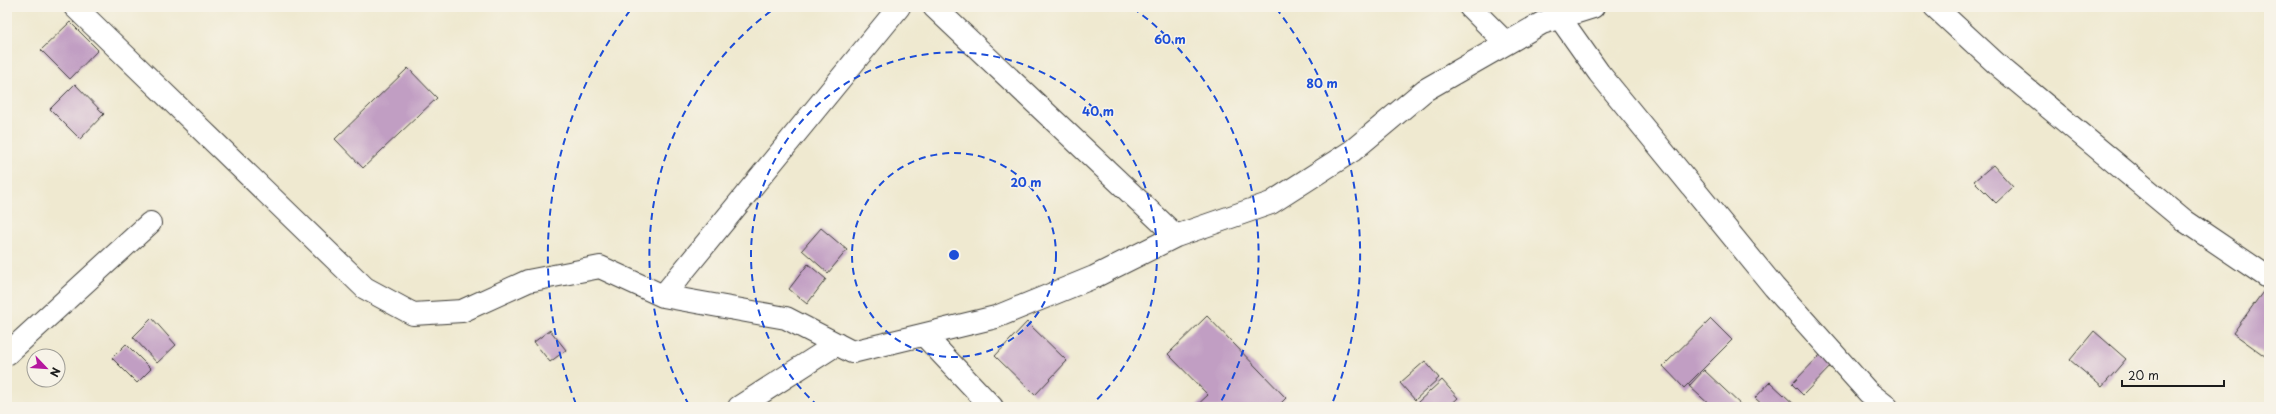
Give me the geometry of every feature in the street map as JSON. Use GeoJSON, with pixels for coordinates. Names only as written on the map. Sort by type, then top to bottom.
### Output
{"type":"FeatureCollection","features":[{"type":"Feature","properties":{"kind":"street"},"geometry":{"type":"LineString","coordinates":[[75,7],[365,288],[414,314],[462,311],[528,281],[600,267],[663,296],[786,318],[852,352],[996,317],[1094,277],[1176,236],[1271,203],[1352,152],[1425,90],[1542,23],[1593,7]]}},
{"type":"Feature","properties":{"kind":"street"},"geometry":{"type":"LineString","coordinates":[[663,296],[900,7]]}},
{"type":"Feature","properties":{"kind":"street"},"geometry":{"type":"LineString","coordinates":[[934,7],[1176,236]]}},
{"type":"Feature","properties":{"kind":"street"},"geometry":{"type":"LineString","coordinates":[[1470,7],[1506,43]]}},
{"type":"Feature","properties":{"kind":"street"},"geometry":{"type":"LineString","coordinates":[[1935,7],[2000,68],[2185,221],[2269,278]]}},
{"type":"Feature","properties":{"kind":"street"},"geometry":{"type":"LineString","coordinates":[[1560,18],[1600,74],[1774,288],[1868,392],[1888,407]]}},
{"type":"Feature","properties":{"kind":"street"},"geometry":{"type":"LineString","coordinates":[[7,354],[150,223]]}},
{"type":"Feature","properties":{"kind":"street"},"geometry":{"type":"LineString","coordinates":[[924,335],[992,407]]}},
{"type":"Feature","properties":{"kind":"street"},"geometry":{"type":"LineString","coordinates":[[739,407],[837,344]]}},
{"type":"Feature","properties":{"kind":"building"},"geometry":{"type":"Polygon","coordinates":[[[70,22],[98,50],[70,79],[41,50],[70,22]]]}},
{"type":"Feature","properties":{"kind":"building"},"geometry":{"type":"Polygon","coordinates":[[[408,68],[437,98],[363,168],[335,139],[408,68]]]}},
{"type":"Feature","properties":{"kind":"building"},"geometry":{"type":"Polygon","coordinates":[[[75,84],[104,114],[80,139],[50,109],[75,84]]]}},
{"type":"Feature","properties":{"kind":"building"},"geometry":{"type":"Polygon","coordinates":[[[1993,165],[2013,187],[1996,203],[1974,181],[1993,165]]]}},
{"type":"Feature","properties":{"kind":"building"},"geometry":{"type":"Polygon","coordinates":[[[821,228],[847,250],[828,273],[802,250],[821,228]]]}},
{"type":"Feature","properties":{"kind":"building"},"geometry":{"type":"Polygon","coordinates":[[[808,264],[826,279],[807,304],[789,289],[808,264]]]}},
{"type":"Feature","properties":{"kind":"building"},"geometry":{"type":"Polygon","coordinates":[[[2265,289],[2269,292],[2269,359],[2233,333],[2265,289]]]}},
{"type":"Feature","properties":{"kind":"building"},"geometry":{"type":"Polygon","coordinates":[[[1207,316],[1286,398],[1277,407],[1195,407],[1208,395],[1168,354],[1207,316]]]}},
{"type":"Feature","properties":{"kind":"building"},"geometry":{"type":"Polygon","coordinates":[[[152,318],[176,345],[157,363],[133,337],[152,318]]]}},
{"type":"Feature","properties":{"kind":"building"},"geometry":{"type":"Polygon","coordinates":[[[1711,319],[1732,340],[1684,388],[1663,366],[1711,319]]]}},
{"type":"Feature","properties":{"kind":"building"},"geometry":{"type":"Polygon","coordinates":[[[1027,322],[1067,361],[1035,395],[995,356],[1027,322]]]}},
{"type":"Feature","properties":{"kind":"building"},"geometry":{"type":"Polygon","coordinates":[[[550,330],[566,350],[550,362],[534,342],[550,330]]]}},
{"type":"Feature","properties":{"kind":"building"},"geometry":{"type":"Polygon","coordinates":[[[2094,331],[2126,359],[2102,387],[2070,360],[2094,331]]]}},
{"type":"Feature","properties":{"kind":"building"},"geometry":{"type":"Polygon","coordinates":[[[126,344],[151,369],[137,383],[112,358],[126,344]]]}},
{"type":"Feature","properties":{"kind":"building"},"geometry":{"type":"Polygon","coordinates":[[[1822,353],[1834,363],[1803,395],[1792,384],[1822,353]]]}},
{"type":"Feature","properties":{"kind":"building"},"geometry":{"type":"Polygon","coordinates":[[[1425,361],[1439,378],[1415,400],[1400,383],[1425,361]]]}},
{"type":"Feature","properties":{"kind":"building"},"geometry":{"type":"Polygon","coordinates":[[[1704,370],[1743,407],[1712,407],[1689,386],[1704,370]]]}},
{"type":"Feature","properties":{"kind":"building"},"geometry":{"type":"Polygon","coordinates":[[[1442,380],[1458,398],[1448,407],[1423,407],[1418,402],[1442,380]]]}},
{"type":"Feature","properties":{"kind":"building"},"geometry":{"type":"Polygon","coordinates":[[[1770,382],[1797,407],[1765,407],[1755,398],[1770,382]]]}}]}
